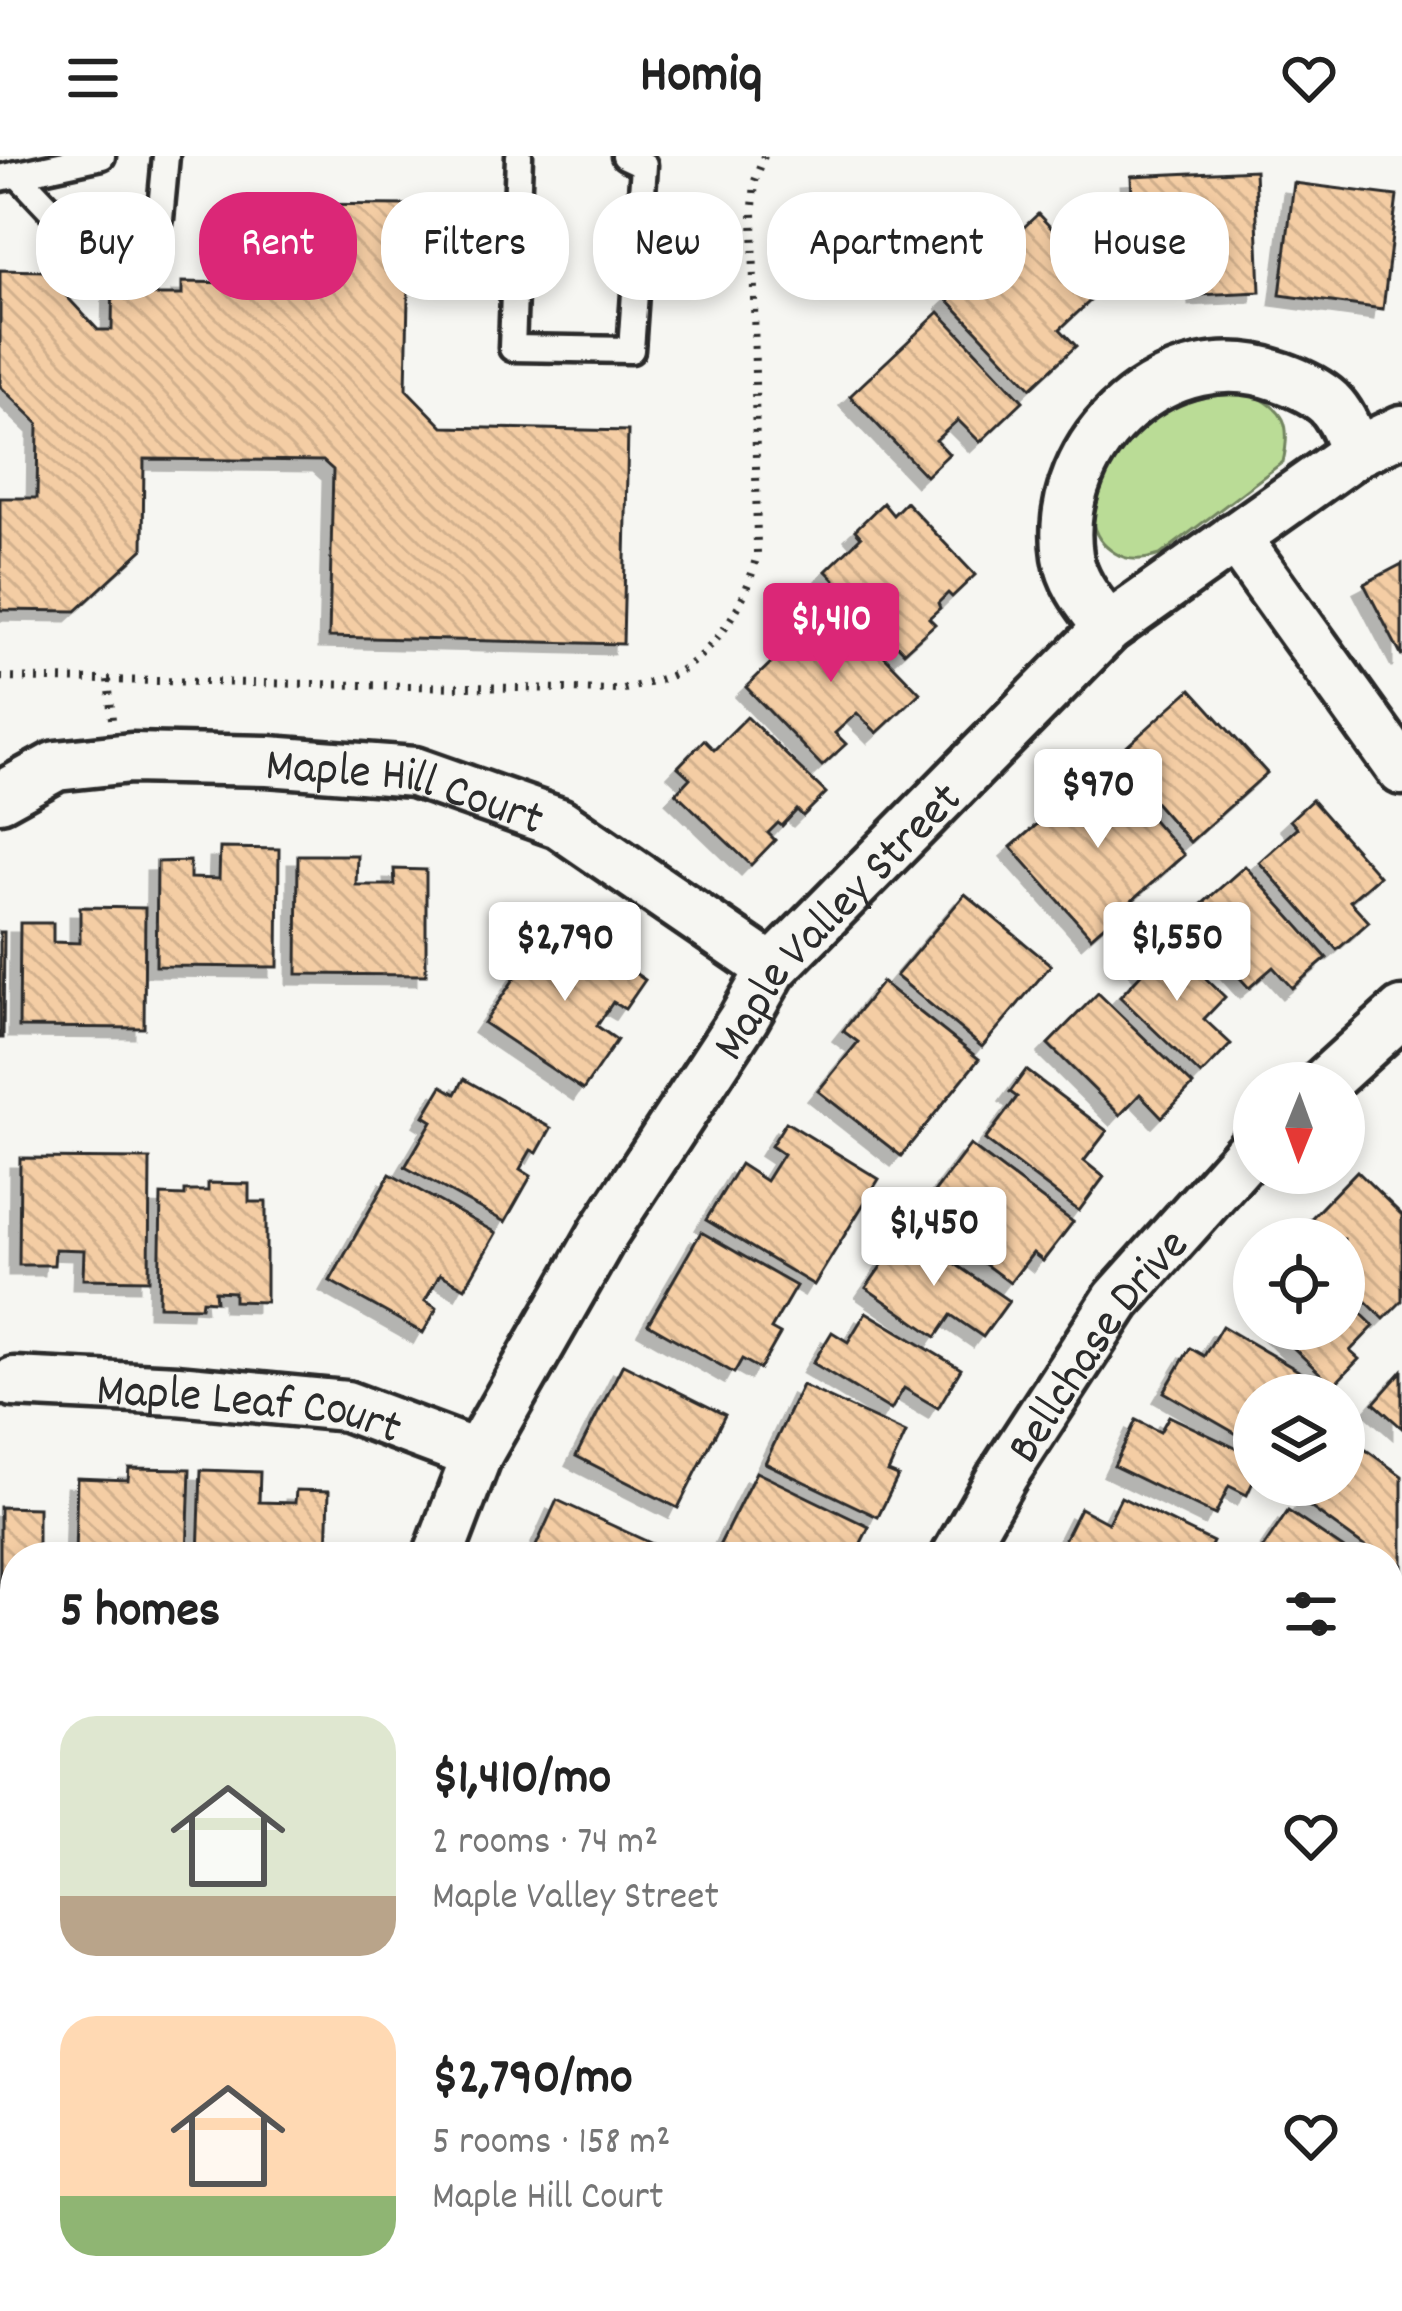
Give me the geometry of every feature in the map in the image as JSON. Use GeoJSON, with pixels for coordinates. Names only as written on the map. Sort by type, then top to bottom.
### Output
{"type":"FeatureCollection","features":[{"type":"Feature","properties":{"kind":"street"},"geometry":{"type":"LineString","coordinates":[[1108,628],[1079,588],[1068,559],[1066,522],[1073,485],[1088,452],[1125,408],[1186,374],[1240,367],[1300,384],[1327,401],[1340,417],[1355,452]]}},
{"type":"Feature","properties":{"kind":"street","name":"Maple Valley Street"},"geometry":{"type":"LineString","coordinates":[[444,1542],[477,1454],[604,1232],[745,1018],[772,969],[1108,628],[1355,452],[1402,430]]}},
{"type":"Feature","properties":{"kind":"street"},"geometry":{"type":"LineString","coordinates":[[1234,537],[1402,770]]}},
{"type":"Feature","properties":{"kind":"street","name":"Maple Hill Court"},"geometry":{"type":"LineString","coordinates":[[0,797],[56,766],[131,758],[268,760],[414,772],[560,823],[772,969]]}},
{"type":"Feature","properties":{"kind":"street"},"geometry":{"type":"LineString","coordinates":[[1347,1062],[1402,1012]]}},
{"type":"Feature","properties":{"kind":"street","name":"Bellchase Drive"},"geometry":{"type":"LineString","coordinates":[[965,1542],[1117,1300],[1233,1170]]}},
{"type":"Feature","properties":{"kind":"street","name":"Maple Leaf Court"},"geometry":{"type":"LineString","coordinates":[[14,1382],[177,1390],[346,1406],[477,1454]]}},
{"type":"Feature","properties":{"kind":"lane"},"geometry":{"type":"LineString","coordinates":[[9,176],[102,156]]}},
{"type":"Feature","properties":{"kind":"lane"},"geometry":{"type":"LineString","coordinates":[[163,192],[166,156]]}},
{"type":"Feature","properties":{"kind":"lane"},"geometry":{"type":"LineString","coordinates":[[519,156],[512,348],[631,350],[644,165],[625,156]]}},
{"type":"Feature","properties":{"kind":"lane"},"geometry":{"type":"LineString","coordinates":[[9,176],[36,201]]}},
{"type":"Feature","properties":{"kind":"path"},"geometry":{"type":"LineString","coordinates":[[0,678],[620,691],[673,674],[700,656],[741,602],[757,553],[753,207],[764,156]]}},
{"type":"Feature","properties":{"kind":"path"},"geometry":{"type":"LineString","coordinates":[[108,680],[112,720]]}},
{"type":"Feature","properties":{"kind":"green space"},"geometry":{"type":"Polygon","coordinates":[[[1250,393],[1283,419],[1287,437],[1283,462],[1160,555],[1126,558],[1099,538],[1093,520],[1094,500],[1112,459],[1127,440],[1158,414],[1180,404],[1250,393]]]}},
{"type":"Feature","properties":{"kind":"building"},"geometry":{"type":"Polygon","coordinates":[[[1255,170],[1260,292],[1229,294],[1229,192],[1132,192],[1131,176],[1255,170]]]}},
{"type":"Feature","properties":{"kind":"building"},"geometry":{"type":"Polygon","coordinates":[[[1294,183],[1397,196],[1383,309],[1280,295],[1294,183]]]}},
{"type":"Feature","properties":{"kind":"building"},"geometry":{"type":"Polygon","coordinates":[[[357,205],[381,205],[381,300],[408,300],[406,389],[443,427],[628,431],[623,644],[329,637],[333,470],[323,461],[144,459],[143,549],[76,611],[0,610],[0,498],[37,498],[38,423],[0,386],[0,270],[36,271],[36,300],[70,300],[98,330],[112,330],[112,300],[175,300],[175,295],[182,295],[182,282],[199,282],[199,300],[357,300],[357,205]]]}},
{"type":"Feature","properties":{"kind":"building"},"geometry":{"type":"Polygon","coordinates":[[[1038,214],[1050,227],[1050,300],[1091,300],[1060,329],[1076,346],[1031,388],[948,300],[1026,300],[1026,225],[1038,214]]]}},
{"type":"Feature","properties":{"kind":"building"},"geometry":{"type":"Polygon","coordinates":[[[939,312],[1023,401],[980,442],[958,420],[936,440],[949,454],[926,476],[850,396],[939,312]]]}},
{"type":"Feature","properties":{"kind":"building"},"geometry":{"type":"Polygon","coordinates":[[[906,502],[975,575],[952,597],[948,593],[938,603],[940,608],[929,618],[935,624],[904,652],[826,571],[861,537],[855,530],[883,503],[893,515],[906,502]]]}},
{"type":"Feature","properties":{"kind":"building"},"geometry":{"type":"Polygon","coordinates":[[[1402,564],[1402,657],[1364,584],[1402,564]]]}},
{"type":"Feature","properties":{"kind":"building"},"geometry":{"type":"Polygon","coordinates":[[[833,603],[920,693],[877,733],[857,713],[835,733],[846,744],[822,766],[746,687],[833,603]]]}},
{"type":"Feature","properties":{"kind":"building"},"geometry":{"type":"Polygon","coordinates":[[[1191,689],[1267,773],[1190,842],[1115,757],[1191,689]]]}},
{"type":"Feature","properties":{"kind":"building"},"geometry":{"type":"Polygon","coordinates":[[[747,717],[826,793],[803,816],[797,810],[782,826],[778,823],[768,833],[775,840],[751,865],[676,793],[690,778],[678,767],[704,740],[714,750],[747,717]]]}},
{"type":"Feature","properties":{"kind":"building"},"geometry":{"type":"Polygon","coordinates":[[[1105,765],[1184,855],[1091,937],[1011,847],[1105,765]]]}},
{"type":"Feature","properties":{"kind":"building"},"geometry":{"type":"Polygon","coordinates":[[[1312,800],[1379,876],[1350,901],[1369,922],[1337,950],[1259,862],[1297,828],[1290,820],[1312,800]]]}},
{"type":"Feature","properties":{"kind":"building"},"geometry":{"type":"Polygon","coordinates":[[[220,848],[279,849],[278,967],[156,966],[157,862],[190,861],[190,878],[219,879],[220,848]]]}},
{"type":"Feature","properties":{"kind":"building"},"geometry":{"type":"Polygon","coordinates":[[[298,855],[357,855],[356,885],[395,885],[394,869],[426,870],[426,975],[297,974],[298,855]]]}},
{"type":"Feature","properties":{"kind":"building"},"geometry":{"type":"Polygon","coordinates":[[[1245,866],[1327,958],[1292,988],[1273,967],[1249,988],[1186,918],[1245,866]]]}},
{"type":"Feature","properties":{"kind":"building"},"geometry":{"type":"Polygon","coordinates":[[[965,894],[1051,965],[982,1047],[896,976],[965,894]]]}},
{"type":"Feature","properties":{"kind":"building"},"geometry":{"type":"Polygon","coordinates":[[[80,907],[145,908],[144,1028],[19,1027],[20,923],[53,923],[53,942],[80,943],[80,907]]]}},
{"type":"Feature","properties":{"kind":"building"},"geometry":{"type":"Polygon","coordinates":[[[555,919],[645,980],[625,1009],[613,1002],[597,1026],[617,1040],[583,1090],[484,1023],[555,919]]]}},
{"type":"Feature","properties":{"kind":"building"},"geometry":{"type":"Polygon","coordinates":[[[0,932],[4,932],[3,1038],[0,1038],[0,932]]]}},
{"type":"Feature","properties":{"kind":"building"},"geometry":{"type":"Polygon","coordinates":[[[1160,934],[1225,997],[1204,1019],[1231,1044],[1201,1075],[1120,997],[1145,970],[1135,960],[1160,934]]]}},
{"type":"Feature","properties":{"kind":"building"},"geometry":{"type":"Polygon","coordinates":[[[882,982],[979,1059],[901,1156],[818,1091],[858,1042],[843,1031],[882,982]]]}},
{"type":"Feature","properties":{"kind":"building"},"geometry":{"type":"Polygon","coordinates":[[[1098,993],[1193,1085],[1162,1117],[1140,1094],[1120,1115],[1048,1044],[1098,993]]]}},
{"type":"Feature","properties":{"kind":"building"},"geometry":{"type":"Polygon","coordinates":[[[1026,1070],[1107,1131],[1084,1161],[1104,1177],[1079,1211],[985,1140],[1017,1097],[1010,1092],[1026,1070]]]}},
{"type":"Feature","properties":{"kind":"building"},"geometry":{"type":"Polygon","coordinates":[[[464,1079],[551,1128],[537,1153],[531,1150],[520,1169],[531,1176],[505,1222],[405,1167],[432,1121],[424,1116],[442,1086],[456,1094],[464,1079]]]}},
{"type":"Feature","properties":{"kind":"building"},"geometry":{"type":"Polygon","coordinates":[[[786,1122],[879,1179],[814,1285],[706,1220],[740,1164],[766,1181],[783,1154],[771,1146],[786,1122]]]}},
{"type":"Feature","properties":{"kind":"building"},"geometry":{"type":"Polygon","coordinates":[[[970,1145],[1073,1222],[1043,1261],[1033,1253],[1010,1283],[918,1214],[970,1145]]]}},
{"type":"Feature","properties":{"kind":"building"},"geometry":{"type":"Polygon","coordinates":[[[20,1158],[150,1159],[149,1280],[83,1279],[84,1250],[55,1249],[54,1265],[19,1265],[20,1158]]]}},
{"type":"Feature","properties":{"kind":"building"},"geometry":{"type":"Polygon","coordinates":[[[390,1174],[496,1233],[465,1288],[440,1274],[425,1301],[437,1308],[423,1333],[330,1281],[390,1174]]]}},
{"type":"Feature","properties":{"kind":"building"},"geometry":{"type":"Polygon","coordinates":[[[1365,1179],[1402,1215],[1402,1301],[1384,1319],[1365,1300],[1365,1218],[1311,1218],[1335,1194],[1365,1194],[1365,1179]]]}},
{"type":"Feature","properties":{"kind":"building"},"geometry":{"type":"Polygon","coordinates":[[[208,1183],[249,1184],[249,1202],[266,1202],[266,1302],[234,1301],[234,1292],[215,1291],[216,1301],[202,1300],[201,1307],[159,1306],[161,1195],[208,1191],[208,1183]]]}},
{"type":"Feature","properties":{"kind":"building"},"geometry":{"type":"Polygon","coordinates":[[[906,1230],[1009,1301],[983,1337],[951,1315],[936,1337],[866,1288],[906,1230]]]}},
{"type":"Feature","properties":{"kind":"building"},"geometry":{"type":"Polygon","coordinates":[[[701,1232],[796,1286],[771,1329],[780,1334],[760,1369],[742,1359],[734,1373],[648,1324],[701,1232]]]}},
{"type":"Feature","properties":{"kind":"building"},"geometry":{"type":"Polygon","coordinates":[[[866,1312],[961,1369],[938,1408],[904,1388],[891,1410],[813,1363],[832,1332],[848,1342],[866,1312]]]}},
{"type":"Feature","properties":{"kind":"building"},"geometry":{"type":"Polygon","coordinates":[[[1222,1326],[1233,1332],[1233,1350],[1263,1350],[1304,1374],[1233,1374],[1233,1432],[1164,1392],[1190,1348],[1204,1356],[1222,1326]]]}},
{"type":"Feature","properties":{"kind":"building"},"geometry":{"type":"Polygon","coordinates":[[[1296,1350],[1351,1350],[1359,1359],[1345,1374],[1321,1374],[1296,1350]]]}},
{"type":"Feature","properties":{"kind":"building"},"geometry":{"type":"Polygon","coordinates":[[[623,1364],[725,1415],[678,1508],[576,1456],[623,1364]]]}},
{"type":"Feature","properties":{"kind":"building"},"geometry":{"type":"Polygon","coordinates":[[[1402,1371],[1402,1428],[1374,1403],[1402,1371]]]}},
{"type":"Feature","properties":{"kind":"building"},"geometry":{"type":"Polygon","coordinates":[[[802,1385],[906,1433],[888,1472],[898,1476],[878,1517],[765,1463],[802,1385]]]}},
{"type":"Feature","properties":{"kind":"building"},"geometry":{"type":"Polygon","coordinates":[[[1169,1416],[1233,1447],[1233,1488],[1229,1486],[1215,1515],[1114,1466],[1136,1420],[1160,1432],[1169,1416]]]}},
{"type":"Feature","properties":{"kind":"building"},"geometry":{"type":"Polygon","coordinates":[[[1365,1449],[1402,1476],[1402,1542],[1358,1542],[1309,1506],[1365,1506],[1365,1449]]]}},
{"type":"Feature","properties":{"kind":"building"},"geometry":{"type":"Polygon","coordinates":[[[129,1468],[190,1469],[188,1542],[75,1542],[77,1478],[128,1480],[129,1468]]]}},
{"type":"Feature","properties":{"kind":"building"},"geometry":{"type":"Polygon","coordinates":[[[201,1470],[260,1472],[259,1502],[295,1503],[296,1490],[329,1491],[327,1542],[199,1542],[201,1470]]]}},
{"type":"Feature","properties":{"kind":"building"},"geometry":{"type":"Polygon","coordinates":[[[756,1472],[869,1527],[862,1542],[721,1542],[756,1472]]]}},
{"type":"Feature","properties":{"kind":"building"},"geometry":{"type":"Polygon","coordinates":[[[1121,1497],[1213,1542],[1063,1542],[1080,1508],[1108,1523],[1121,1497]]]}},
{"type":"Feature","properties":{"kind":"building"},"geometry":{"type":"Polygon","coordinates":[[[557,1500],[648,1542],[538,1542],[557,1500]]]}},
{"type":"Feature","properties":{"kind":"building"},"geometry":{"type":"Polygon","coordinates":[[[0,1507],[38,1508],[38,1542],[0,1542],[0,1507]]]}},
{"type":"Feature","properties":{"kind":"building"},"geometry":{"type":"Polygon","coordinates":[[[1288,1511],[1334,1542],[1267,1542],[1288,1511]]]}}]}
